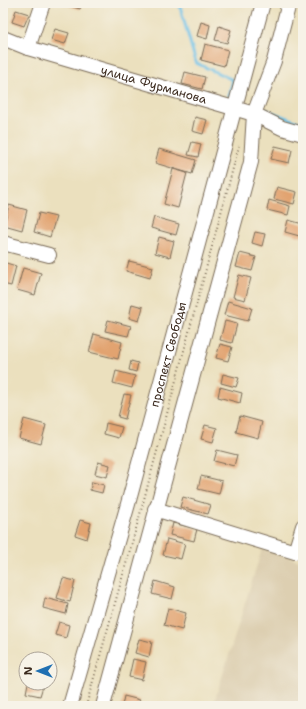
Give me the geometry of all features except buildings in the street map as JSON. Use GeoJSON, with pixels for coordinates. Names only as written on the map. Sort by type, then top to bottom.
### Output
{"type":"FeatureCollection","features":[{"type":"Feature","properties":{"kind":"street"},"geometry":{"type":"LineString","coordinates":[[28,48],[43,3]]}},
{"type":"Feature","properties":{"kind":"street","name":"проспект Свободы"},"geometry":{"type":"LineString","coordinates":[[70,706],[130,496],[263,3]]}},
{"type":"Feature","properties":{"kind":"street"},"geometry":{"type":"LineString","coordinates":[[103,706],[155,509],[251,162],[254,114],[274,61],[289,3]]}},
{"type":"Feature","properties":{"kind":"street","name":"улица Фурманова"},"geometry":{"type":"LineString","coordinates":[[3,38],[28,48],[254,114],[282,128],[303,134]]}},
{"type":"Feature","properties":{"kind":"street"},"geometry":{"type":"LineString","coordinates":[[3,243],[49,255]]}},
{"type":"Feature","properties":{"kind":"street"},"geometry":{"type":"LineString","coordinates":[[155,509],[299,554],[303,526]]}},
{"type":"Feature","properties":{"kind":"path"},"geometry":{"type":"LineString","coordinates":[[86,706],[143,502],[239,143]]}},
{"type":"Feature","properties":{"kind":"shaded area"},"geometry":{"type":"Polygon","coordinates":[[[262,549],[303,562],[303,706],[213,706],[262,549]]]}},
{"type":"Feature","properties":{"kind":"waterway"},"geometry":{"type":"LineString","coordinates":[[179,3],[196,63],[233,80],[229,96],[233,98]]}},
{"type":"Feature","properties":{"kind":"waterway"},"geometry":{"type":"LineString","coordinates":[[263,109],[303,124]]}}]}
